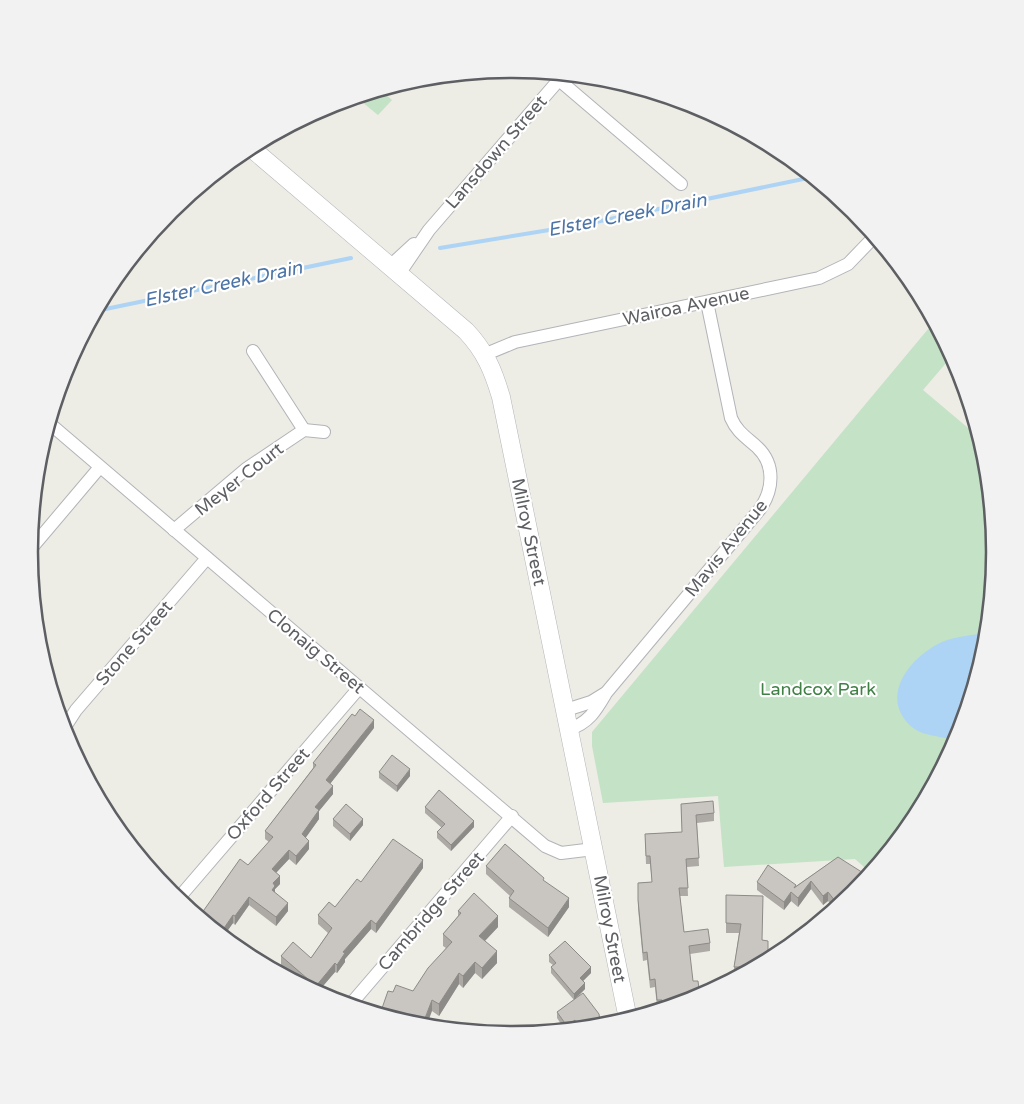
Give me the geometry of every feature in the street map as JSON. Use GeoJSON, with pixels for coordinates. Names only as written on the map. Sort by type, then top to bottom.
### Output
{"type":"FeatureCollection","features":[{"type":"Feature","properties":{"kind":"street","name":"Lansdown Street"},"geometry":{"type":"LineString","coordinates":[[394,270],[558,80]]}},
{"type":"Feature","properties":{"kind":"street"},"geometry":{"type":"LineString","coordinates":[[566,81],[680,184]]}},
{"type":"Feature","properties":{"kind":"street","name":"Milroy Street"},"geometry":{"type":"LineString","coordinates":[[256,152],[466,331],[486,354],[493,370],[570,728],[627,1012]]}},
{"type":"Feature","properties":{"kind":"street","name":"Wairoa Avenue"},"geometry":{"type":"LineString","coordinates":[[486,354],[515,342],[819,278],[848,264],[870,241]]}},
{"type":"Feature","properties":{"kind":"street","name":"Mavis Avenue"},"geometry":{"type":"LineString","coordinates":[[570,728],[584,723],[596,710],[606,693],[760,509],[770,490],[770,472],[764,455],[738,431],[731,418],[707,302]]}},
{"type":"Feature","properties":{"kind":"street"},"geometry":{"type":"LineString","coordinates":[[252,351],[304,430],[324,432]]}},
{"type":"Feature","properties":{"kind":"street","name":"Clonaig Street"},"geometry":{"type":"LineString","coordinates":[[54,428],[551,850],[561,853],[594,849]]}},
{"type":"Feature","properties":{"kind":"street","name":"Meyer Court"},"geometry":{"type":"LineString","coordinates":[[174,530],[246,469],[304,430]]}},
{"type":"Feature","properties":{"kind":"street"},"geometry":{"type":"LineString","coordinates":[[38,540],[100,467]]}},
{"type":"Feature","properties":{"kind":"street","name":"Stone Street"},"geometry":{"type":"LineString","coordinates":[[69,721],[76,710],[207,558]]}},
{"type":"Feature","properties":{"kind":"street","name":"Oxford Street"},"geometry":{"type":"LineString","coordinates":[[182,894],[359,688]]}},
{"type":"Feature","properties":{"kind":"street","name":"Mavis Avenue"},"geometry":{"type":"LineString","coordinates":[[566,710],[591,702],[606,693]]}},
{"type":"Feature","properties":{"kind":"street","name":"Cambridge Street"},"geometry":{"type":"LineString","coordinates":[[355,1000],[512,816]]}},
{"type":"Feature","properties":{"kind":"green space"},"geometry":{"type":"Polygon","coordinates":[[[386,95],[392,100],[378,115],[362,102],[386,95]]]}},
{"type":"Feature","properties":{"kind":"green space","name":"Landcox Park"},"geometry":{"type":"Polygon","coordinates":[[[930,327],[947,362],[923,390],[970,430],[977,459],[985,521],[986,552],[982,614],[970,675],[961,705],[938,762],[907,816],[869,865],[866,868],[855,859],[724,867],[718,796],[603,803],[592,746],[592,732],[930,327]]]}},
{"type":"Feature","properties":{"kind":"water"},"geometry":{"type":"Polygon","coordinates":[[[979,633],[970,675],[948,738],[927,734],[912,727],[902,715],[898,703],[898,691],[902,679],[919,657],[942,642],[979,633]]]}},
{"type":"Feature","properties":{"kind":"building"},"geometry":{"type":"Polygon","coordinates":[[[360,709],[374,720],[326,780],[333,786],[315,807],[319,810],[302,834],[309,841],[296,856],[289,850],[272,869],[280,876],[273,883],[275,886],[272,890],[288,903],[276,917],[249,897],[224,929],[203,912],[240,859],[248,865],[273,837],[265,831],[316,765],[313,763],[352,714],[355,716],[360,709]]]}},
{"type":"Feature","properties":{"kind":"building"},"geometry":{"type":"Polygon","coordinates":[[[392,755],[410,769],[397,786],[379,772],[392,755]]]}},
{"type":"Feature","properties":{"kind":"building"},"geometry":{"type":"Polygon","coordinates":[[[439,790],[474,821],[451,845],[437,832],[445,824],[425,807],[439,790]]]}},
{"type":"Feature","properties":{"kind":"building"},"geometry":{"type":"Polygon","coordinates":[[[713,801],[714,813],[696,815],[699,858],[686,859],[688,888],[679,888],[684,932],[708,929],[710,943],[689,946],[693,981],[698,981],[699,988],[662,1002],[662,1000],[657,1000],[655,979],[650,980],[647,952],[643,953],[638,883],[652,882],[650,856],[646,856],[645,834],[682,832],[681,804],[713,801]]]}},
{"type":"Feature","properties":{"kind":"building"},"geometry":{"type":"Polygon","coordinates":[[[346,804],[363,819],[350,834],[333,819],[346,804]]]}},
{"type":"Feature","properties":{"kind":"building"},"geometry":{"type":"Polygon","coordinates":[[[393,839],[423,860],[376,924],[371,920],[343,952],[345,953],[337,965],[335,963],[317,985],[311,982],[281,956],[293,942],[311,958],[332,928],[318,915],[329,902],[335,907],[357,879],[361,882],[393,839]]]}},
{"type":"Feature","properties":{"kind":"building"},"geometry":{"type":"Polygon","coordinates":[[[505,844],[544,878],[543,880],[569,898],[548,928],[509,898],[514,891],[486,866],[505,844]]]}},
{"type":"Feature","properties":{"kind":"building"},"geometry":{"type":"Polygon","coordinates":[[[838,857],[862,872],[835,900],[828,892],[823,896],[811,881],[798,898],[791,892],[784,902],[757,882],[768,865],[796,885],[794,888],[838,857]]]}},
{"type":"Feature","properties":{"kind":"building"},"geometry":{"type":"Polygon","coordinates":[[[474,893],[498,916],[479,936],[497,951],[482,968],[475,962],[463,976],[459,973],[439,1004],[432,1000],[425,1018],[382,1008],[388,991],[393,992],[396,985],[413,991],[428,968],[452,942],[443,934],[461,913],[458,911],[474,893]]]}},
{"type":"Feature","properties":{"kind":"building"},"geometry":{"type":"Polygon","coordinates":[[[726,895],[763,896],[762,940],[768,941],[768,952],[742,967],[734,967],[741,924],[726,923],[726,895]]]}},
{"type":"Feature","properties":{"kind":"building"},"geometry":{"type":"Polygon","coordinates":[[[565,941],[591,967],[580,978],[585,983],[574,994],[551,967],[556,963],[549,955],[565,941]]]}},
{"type":"Feature","properties":{"kind":"building"},"geometry":{"type":"Polygon","coordinates":[[[583,993],[599,1014],[600,1018],[565,1023],[557,1012],[583,993]]]}},
{"type":"Feature","properties":{"kind":"waterway","name":"Elster Creek Drain"},"geometry":{"type":"LineString","coordinates":[[440,248],[586,224],[804,179]]}},
{"type":"Feature","properties":{"kind":"waterway","name":"Elster Creek Drain"},"geometry":{"type":"LineString","coordinates":[[104,309],[351,258]]}}]}
